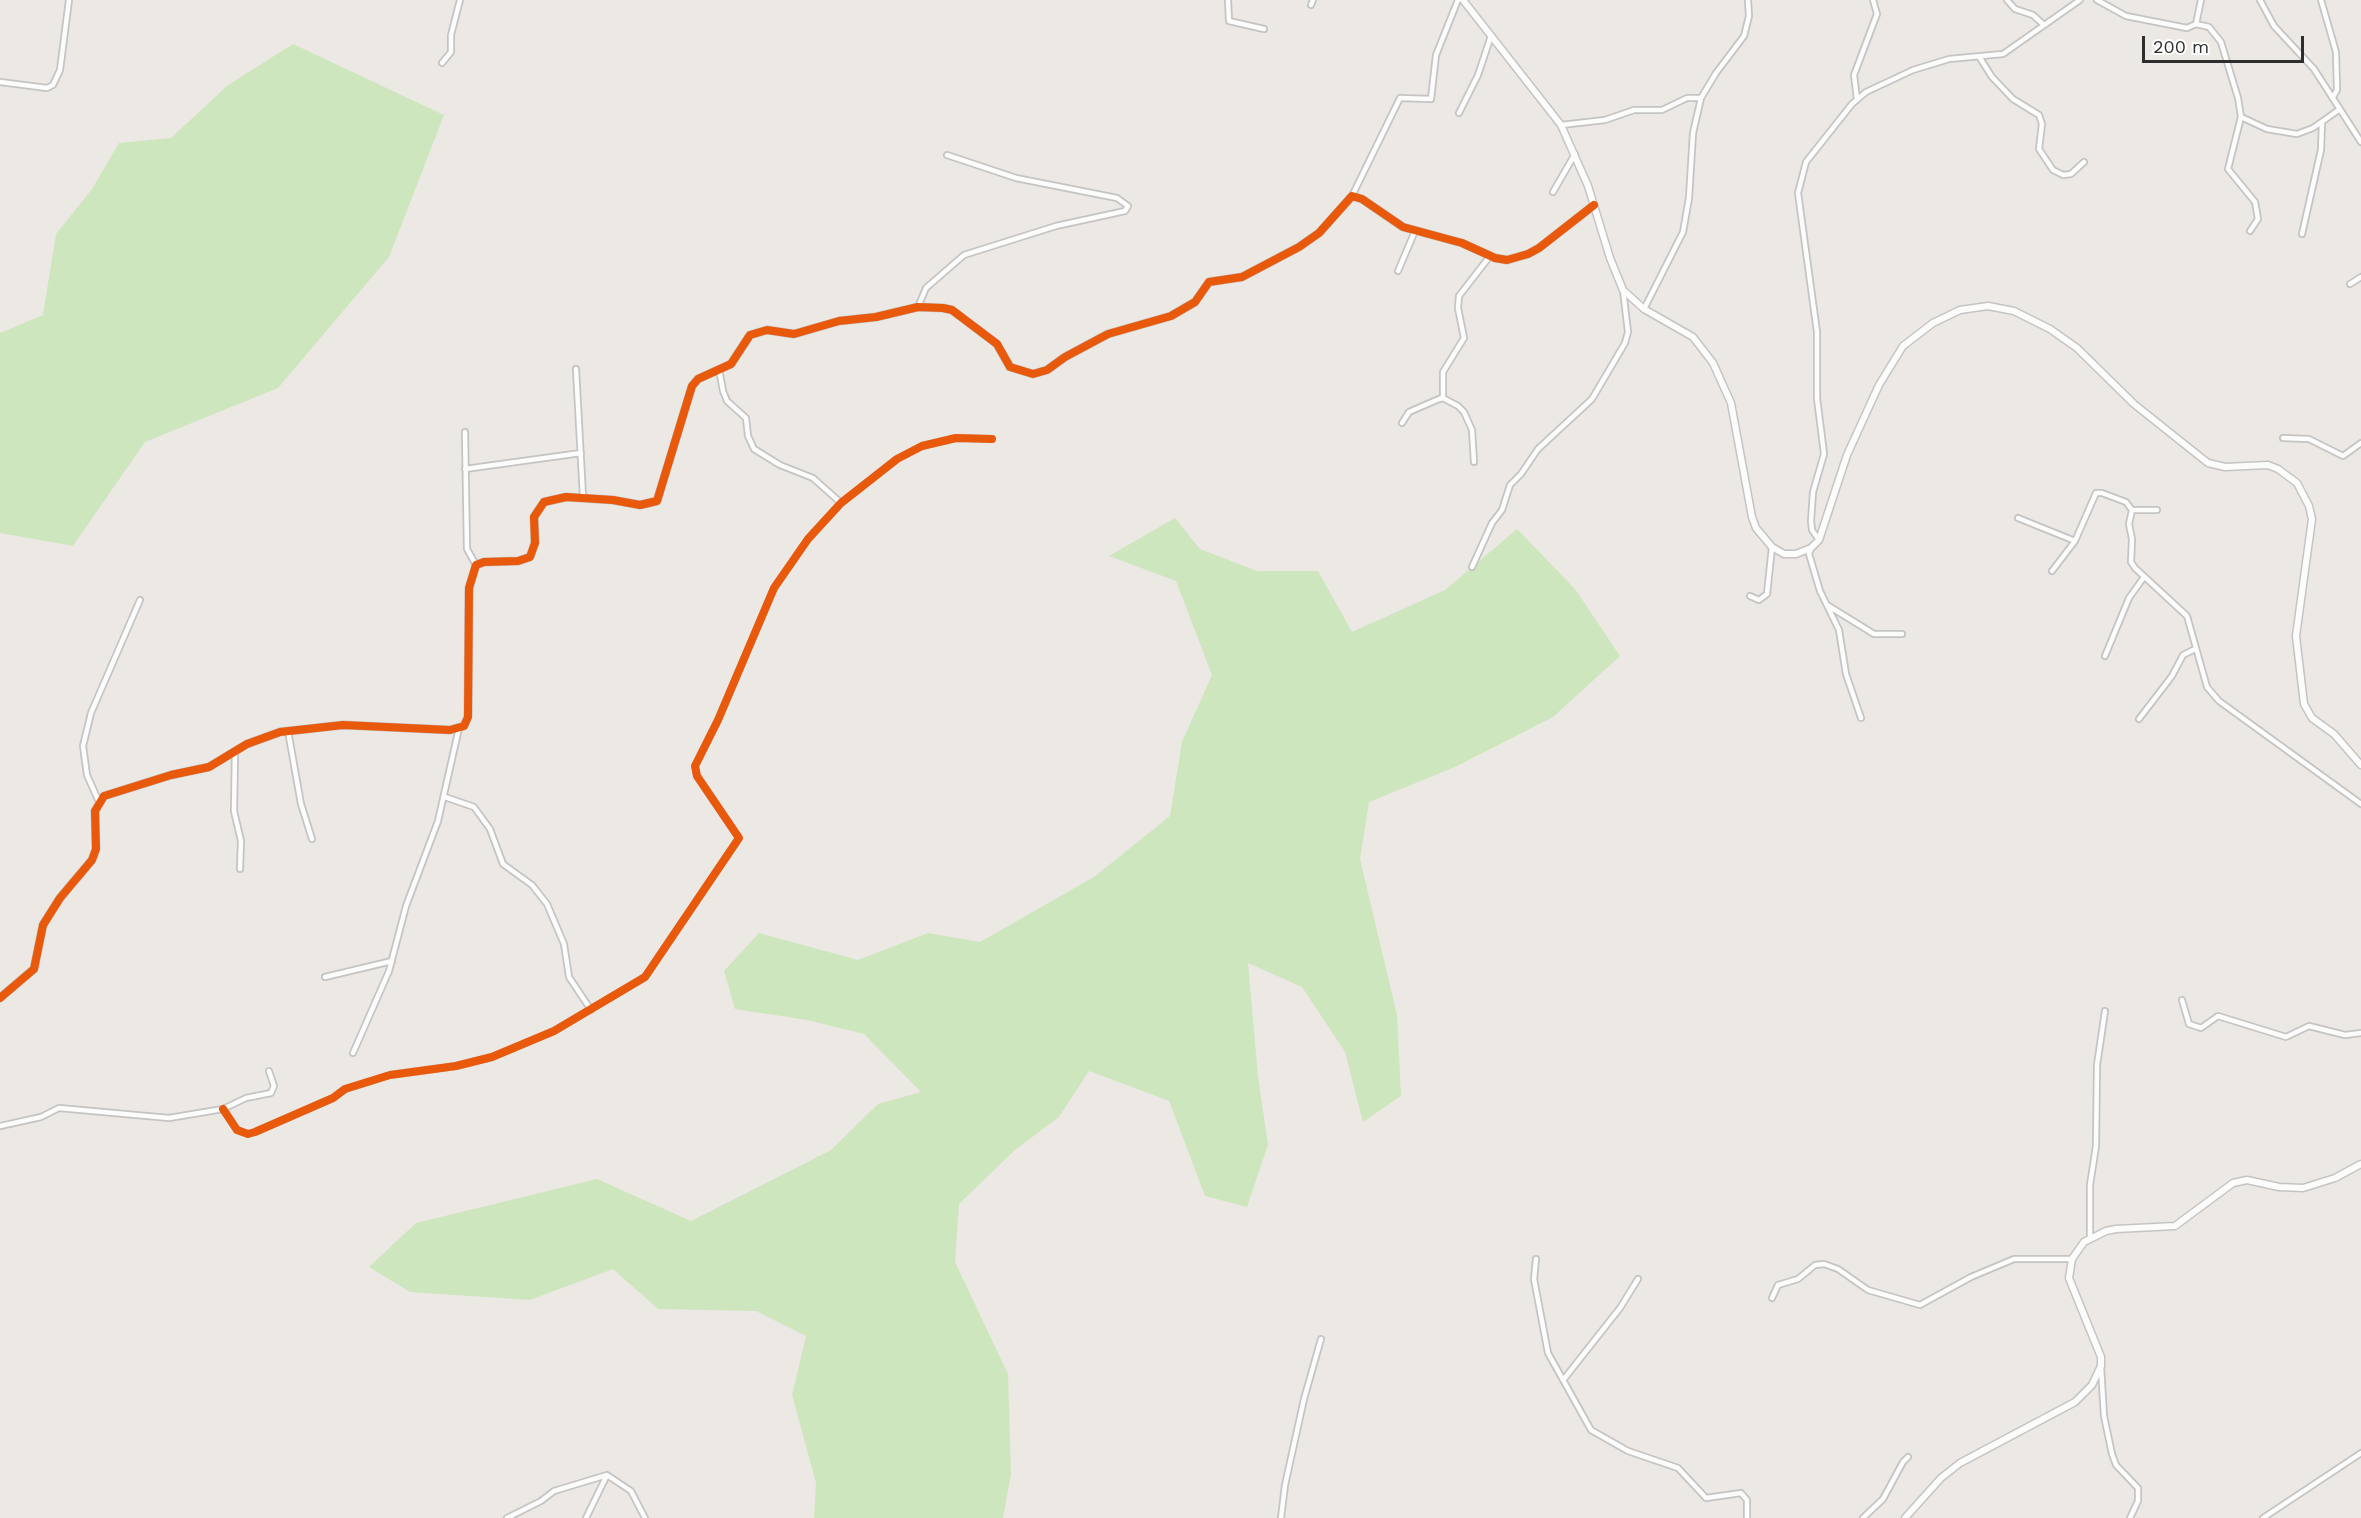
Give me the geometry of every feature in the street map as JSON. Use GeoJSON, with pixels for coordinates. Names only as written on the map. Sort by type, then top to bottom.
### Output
{"type":"FeatureCollection","features":[{"type":"Feature","properties":{"kind":"main road"},"geometry":{"type":"LineString","coordinates":[[1462,0],[1561,125],[1575,154],[1623,290],[1644,309],[1693,338],[1717,369],[1731,403],[1752,518],[1756,528],[1772,547],[1784,554],[1796,554],[1811,548],[1820,540],[1847,455],[1879,385],[1903,346],[1933,323],[1960,310],[1988,306],[2014,311],[2049,329],[2077,348],[2134,404],[2208,463],[2225,467],[2268,465],[2278,469],[2297,483],[2309,506],[2312,519],[2296,636],[2304,704],[2312,718],[2334,734],[2361,765]]}},
{"type":"Feature","properties":{"kind":"main road"},"geometry":{"type":"LineString","coordinates":[[0,998],[34,969],[44,925],[60,898],[92,860],[96,849],[95,811],[104,796],[171,775],[209,767],[263,737],[288,731],[343,725],[459,728],[467,722],[469,588],[471,574],[476,565],[484,561],[518,561],[530,557],[536,543],[534,517],[544,502],[584,497],[640,505],[657,501],[692,386],[698,379],[731,364],[745,340],[758,331],[794,334],[839,321],[876,317],[918,307],[952,310],[997,344],[1010,367],[1025,372],[1040,372],[1108,334],[1171,316],[1195,302],[1209,282],[1242,277],[1299,247],[1319,233],[1352,196],[1362,199],[1390,220],[1415,231],[1461,243],[1490,256],[1507,260],[1528,254],[1594,205]]}},
{"type":"Feature","properties":{"kind":"main road"},"geometry":{"type":"LineString","coordinates":[[1905,1518],[1941,1478],[1960,1463],[2075,1402],[2092,1385],[2101,1366],[2097,1342],[2069,1278],[2072,1259],[2084,1242],[2116,1229],[2175,1226],[2234,1183],[2247,1180],[2279,1187],[2303,1188],[2327,1182],[2361,1164]]}},
{"type":"Feature","properties":{"kind":"street"},"geometry":{"type":"LineString","coordinates":[[0,82],[47,88],[53,85],[60,69],[69,0]]}},
{"type":"Feature","properties":{"kind":"street"},"geometry":{"type":"LineString","coordinates":[[442,63],[451,52],[451,35],[460,0]]}},
{"type":"Feature","properties":{"kind":"street"},"geometry":{"type":"LineString","coordinates":[[1228,0],[1229,21],[1264,29]]}},
{"type":"Feature","properties":{"kind":"street"},"geometry":{"type":"LineString","coordinates":[[1352,196],[1400,98],[1431,99],[1436,56],[1458,0]]}},
{"type":"Feature","properties":{"kind":"street"},"geometry":{"type":"LineString","coordinates":[[1644,309],[1683,232],[1689,198],[1694,133],[1701,98],[1716,73],[1744,36],[1749,16],[1748,0]]}},
{"type":"Feature","properties":{"kind":"street"},"geometry":{"type":"LineString","coordinates":[[1857,99],[1853,79],[1877,14],[1873,0]]}},
{"type":"Feature","properties":{"kind":"street"},"geometry":{"type":"LineString","coordinates":[[2007,0],[2015,9],[2033,15],[2044,25]]}},
{"type":"Feature","properties":{"kind":"street"},"geometry":{"type":"LineString","coordinates":[[1820,540],[1812,530],[1811,521],[1813,492],[1824,454],[1817,398],[1817,332],[1798,193],[1806,162],[1857,99],[1866,92],[1914,70],[1956,58],[1980,58],[2003,54],[2080,0]]}},
{"type":"Feature","properties":{"kind":"street"},"geometry":{"type":"LineString","coordinates":[[2097,0],[2134,18],[2187,27],[2196,24],[2209,27],[2221,42],[2238,98],[2241,117],[2228,169],[2255,202],[2258,219],[2250,231]]}},
{"type":"Feature","properties":{"kind":"street"},"geometry":{"type":"LineString","coordinates":[[2196,24],[2201,0]]}},
{"type":"Feature","properties":{"kind":"street"},"geometry":{"type":"LineString","coordinates":[[2260,0],[2274,26],[2314,69],[2361,142]]}},
{"type":"Feature","properties":{"kind":"street"},"geometry":{"type":"LineString","coordinates":[[2321,0],[2336,52],[2337,90],[2333,97]]}},
{"type":"Feature","properties":{"kind":"street"},"geometry":{"type":"LineString","coordinates":[[1459,113],[1478,75],[1491,36]]}},
{"type":"Feature","properties":{"kind":"street"},"geometry":{"type":"LineString","coordinates":[[1980,58],[1992,77],[2013,99],[2039,115],[2042,124],[2039,149],[2053,170],[2064,175],[2071,174],[2084,162]]}},
{"type":"Feature","properties":{"kind":"street"},"geometry":{"type":"LineString","coordinates":[[1561,125],[1605,120],[1634,110],[1662,110],[1688,98],[1701,98]]}},
{"type":"Feature","properties":{"kind":"street"},"geometry":{"type":"LineString","coordinates":[[2241,117],[2289,134],[2302,134],[2340,110]]}},
{"type":"Feature","properties":{"kind":"street"},"geometry":{"type":"LineString","coordinates":[[2302,234],[2321,150],[2322,122]]}},
{"type":"Feature","properties":{"kind":"street"},"geometry":{"type":"LineString","coordinates":[[1554,192],[1575,154]]}},
{"type":"Feature","properties":{"kind":"street"},"geometry":{"type":"LineString","coordinates":[[918,307],[926,288],[937,276],[971,252],[1056,226],[1125,211],[1128,206],[1117,198],[1001,175],[947,155]]}},
{"type":"Feature","properties":{"kind":"street"},"geometry":{"type":"LineString","coordinates":[[1398,270],[1415,231]]}},
{"type":"Feature","properties":{"kind":"street"},"geometry":{"type":"LineString","coordinates":[[1443,398],[1443,372],[1464,338],[1458,308],[1459,296],[1490,256]]}},
{"type":"Feature","properties":{"kind":"street"},"geometry":{"type":"LineString","coordinates":[[2349,284],[2361,277]]}},
{"type":"Feature","properties":{"kind":"street"},"geometry":{"type":"LineString","coordinates":[[1472,567],[1492,523],[1502,510],[1510,484],[1521,474],[1538,449],[1592,399],[1625,343],[1628,332],[1623,290]]}},
{"type":"Feature","properties":{"kind":"street"},"geometry":{"type":"LineString","coordinates":[[576,369],[584,497]]}},
{"type":"Feature","properties":{"kind":"street"},"geometry":{"type":"LineString","coordinates":[[720,369],[727,401],[746,418],[748,436],[754,448],[780,465],[813,478],[841,503]]}},
{"type":"Feature","properties":{"kind":"street"},"geometry":{"type":"LineString","coordinates":[[1402,423],[1404,417],[1419,406],[1443,398],[1458,406],[1469,420],[1474,462]]}},
{"type":"Feature","properties":{"kind":"street"},"geometry":{"type":"LineString","coordinates":[[465,432],[467,549],[476,565]]}},
{"type":"Feature","properties":{"kind":"street"},"geometry":{"type":"LineString","coordinates":[[223,1109],[237,1130],[248,1134],[333,1098],[345,1089],[390,1075],[456,1066],[492,1057],[554,1031],[645,976],[740,838],[697,776],[695,766],[718,720],[774,588],[808,539],[841,503],[897,459],[922,446],[956,438],[992,439]]}},
{"type":"Feature","properties":{"kind":"street"},"geometry":{"type":"LineString","coordinates":[[2283,438],[2309,439],[2343,456],[2361,443]]}},
{"type":"Feature","properties":{"kind":"street"},"geometry":{"type":"LineString","coordinates":[[465,469],[581,453]]}},
{"type":"Feature","properties":{"kind":"street"},"geometry":{"type":"LineString","coordinates":[[2052,571],[2074,541],[2097,493],[2126,502],[2132,510],[2129,524],[2131,562],[2191,622],[2195,649],[2207,687],[2219,701],[2361,804]]}},
{"type":"Feature","properties":{"kind":"street"},"geometry":{"type":"LineString","coordinates":[[2132,510],[2157,510]]}},
{"type":"Feature","properties":{"kind":"street"},"geometry":{"type":"LineString","coordinates":[[2018,518],[2074,541]]}},
{"type":"Feature","properties":{"kind":"street"},"geometry":{"type":"LineString","coordinates":[[1750,596],[1762,600],[1767,594],[1772,547]]}},
{"type":"Feature","properties":{"kind":"street"},"geometry":{"type":"LineString","coordinates":[[1811,548],[1809,554],[1827,605],[1839,630],[1846,674],[1861,717]]}},
{"type":"Feature","properties":{"kind":"street"},"geometry":{"type":"LineString","coordinates":[[2105,657],[2129,598],[2144,577]]}},
{"type":"Feature","properties":{"kind":"street"},"geometry":{"type":"LineString","coordinates":[[99,802],[87,775],[83,746],[91,713],[140,600]]}},
{"type":"Feature","properties":{"kind":"street"},"geometry":{"type":"LineString","coordinates":[[1827,605],[1874,634],[1902,634]]}},
{"type":"Feature","properties":{"kind":"street"},"geometry":{"type":"LineString","coordinates":[[2139,719],[2172,676],[2182,655],[2195,649]]}},
{"type":"Feature","properties":{"kind":"street"},"geometry":{"type":"LineString","coordinates":[[353,1053],[372,1017],[392,961],[406,906],[427,855],[445,797],[459,728]]}},
{"type":"Feature","properties":{"kind":"street"},"geometry":{"type":"LineString","coordinates":[[288,731],[301,804],[312,839]]}},
{"type":"Feature","properties":{"kind":"street"},"geometry":{"type":"LineString","coordinates":[[235,751],[234,811],[241,841],[240,869]]}},
{"type":"Feature","properties":{"kind":"street"},"geometry":{"type":"LineString","coordinates":[[445,797],[474,807],[490,829],[503,864],[532,885],[547,904],[564,944],[569,977],[591,1010]]}},
{"type":"Feature","properties":{"kind":"street"},"geometry":{"type":"LineString","coordinates":[[325,977],[392,961]]}},
{"type":"Feature","properties":{"kind":"street"},"geometry":{"type":"LineString","coordinates":[[2182,1000],[2189,1024],[2201,1028],[2218,1016],[2286,1037],[2309,1026],[2345,1035],[2361,1033]]}},
{"type":"Feature","properties":{"kind":"street"},"geometry":{"type":"LineString","coordinates":[[2090,1238],[2090,1185],[2096,1146],[2097,1065],[2105,1011]]}},
{"type":"Feature","properties":{"kind":"street"},"geometry":{"type":"LineString","coordinates":[[0,1126],[41,1117],[59,1108],[168,1118],[223,1109],[246,1098],[271,1093],[274,1086],[269,1071]]}},
{"type":"Feature","properties":{"kind":"street"},"geometry":{"type":"LineString","coordinates":[[1536,1259],[1534,1279],[1548,1353],[1575,1403],[1597,1436],[1636,1454],[1671,1464],[1685,1474],[1710,1500],[1741,1493],[1747,1500],[1747,1518]]}},
{"type":"Feature","properties":{"kind":"street"},"geometry":{"type":"LineString","coordinates":[[1772,1298],[1780,1284],[1798,1279],[1815,1265],[1824,1264],[1838,1269],[1868,1290],[1920,1305],[1971,1277],[2014,1259],[2072,1259]]}},
{"type":"Feature","properties":{"kind":"street"},"geometry":{"type":"LineString","coordinates":[[1564,1379],[1620,1308],[1638,1279]]}},
{"type":"Feature","properties":{"kind":"street"},"geometry":{"type":"LineString","coordinates":[[1281,1518],[1285,1485],[1304,1399],[1321,1339]]}},
{"type":"Feature","properties":{"kind":"street"},"geometry":{"type":"LineString","coordinates":[[2101,1366],[2104,1416],[2112,1454],[2116,1465],[2138,1488],[2138,1501],[2130,1518]]}},
{"type":"Feature","properties":{"kind":"street"},"geometry":{"type":"LineString","coordinates":[[2263,1518],[2361,1453]]}},
{"type":"Feature","properties":{"kind":"street"},"geometry":{"type":"LineString","coordinates":[[1863,1518],[1883,1499],[1908,1457]]}},
{"type":"Feature","properties":{"kind":"street"},"geometry":{"type":"LineString","coordinates":[[507,1518],[541,1501],[554,1491],[607,1475]]}},
{"type":"Feature","properties":{"kind":"street"},"geometry":{"type":"LineString","coordinates":[[585,1518],[607,1475]]}},
{"type":"Feature","properties":{"kind":"street"},"geometry":{"type":"LineString","coordinates":[[607,1475],[631,1491],[645,1518]]}},
{"type":"Feature","properties":{"kind":"green space"},"geometry":{"type":"Polygon","coordinates":[[[293,44],[444,115],[389,257],[278,388],[145,442],[73,546],[0,533],[0,333],[43,315],[56,234],[92,189],[119,143],[171,138],[228,85],[293,44]]]}},
{"type":"Feature","properties":{"kind":"green space"},"geometry":{"type":"Polygon","coordinates":[[[1175,518],[1200,549],[1257,571],[1318,571],[1352,632],[1445,590],[1517,529],[1575,589],[1620,656],[1553,717],[1455,767],[1369,802],[1360,859],[1397,1015],[1401,1096],[1363,1122],[1345,1052],[1302,987],[1248,963],[1258,1076],[1268,1145],[1247,1207],[1205,1196],[1169,1101],[1089,1071],[1059,1117],[1015,1150],[959,1204],[955,1262],[1008,1374],[1011,1474],[1003,1518],[814,1518],[816,1483],[792,1395],[806,1336],[756,1311],[658,1309],[613,1269],[530,1300],[410,1292],[369,1267],[416,1223],[597,1179],[691,1221],[831,1150],[878,1104],[921,1092],[864,1034],[807,1020],[735,1009],[724,971],[759,933],[858,960],[928,933],[980,942],[1094,877],[1170,816],[1182,742],[1212,675],[1176,581],[1109,556],[1175,518]]]}},
{"type":"Feature","properties":{"kind":"cycle path"},"geometry":{"type":"LineString","coordinates":[[0,998],[34,969],[43,925],[60,898],[92,860],[96,849],[95,811],[104,796],[171,775],[209,767],[247,744],[280,732],[343,725],[450,730],[464,726],[468,717],[469,588],[476,565],[484,562],[518,561],[530,557],[535,543],[534,517],[544,502],[566,497],[613,500],[640,505],[657,501],[692,386],[698,379],[731,364],[750,335],[767,330],[794,334],[839,321],[876,317],[918,307],[943,308],[952,310],[997,344],[1010,367],[1033,374],[1047,370],[1065,357],[1108,334],[1171,316],[1195,302],[1209,282],[1242,277],[1299,247],[1319,233],[1352,196],[1362,199],[1403,227],[1462,243],[1495,258],[1507,260],[1539,248],[1594,205]]}},
{"type":"Feature","properties":{"kind":"cycle path"},"geometry":{"type":"LineString","coordinates":[[223,1109],[237,1130],[248,1134],[255,1132],[333,1098],[345,1089],[390,1075],[456,1066],[492,1057],[554,1031],[645,977],[739,838],[697,776],[695,766],[718,720],[774,588],[808,539],[841,503],[897,459],[922,446],[956,438],[992,439]]}}]}
